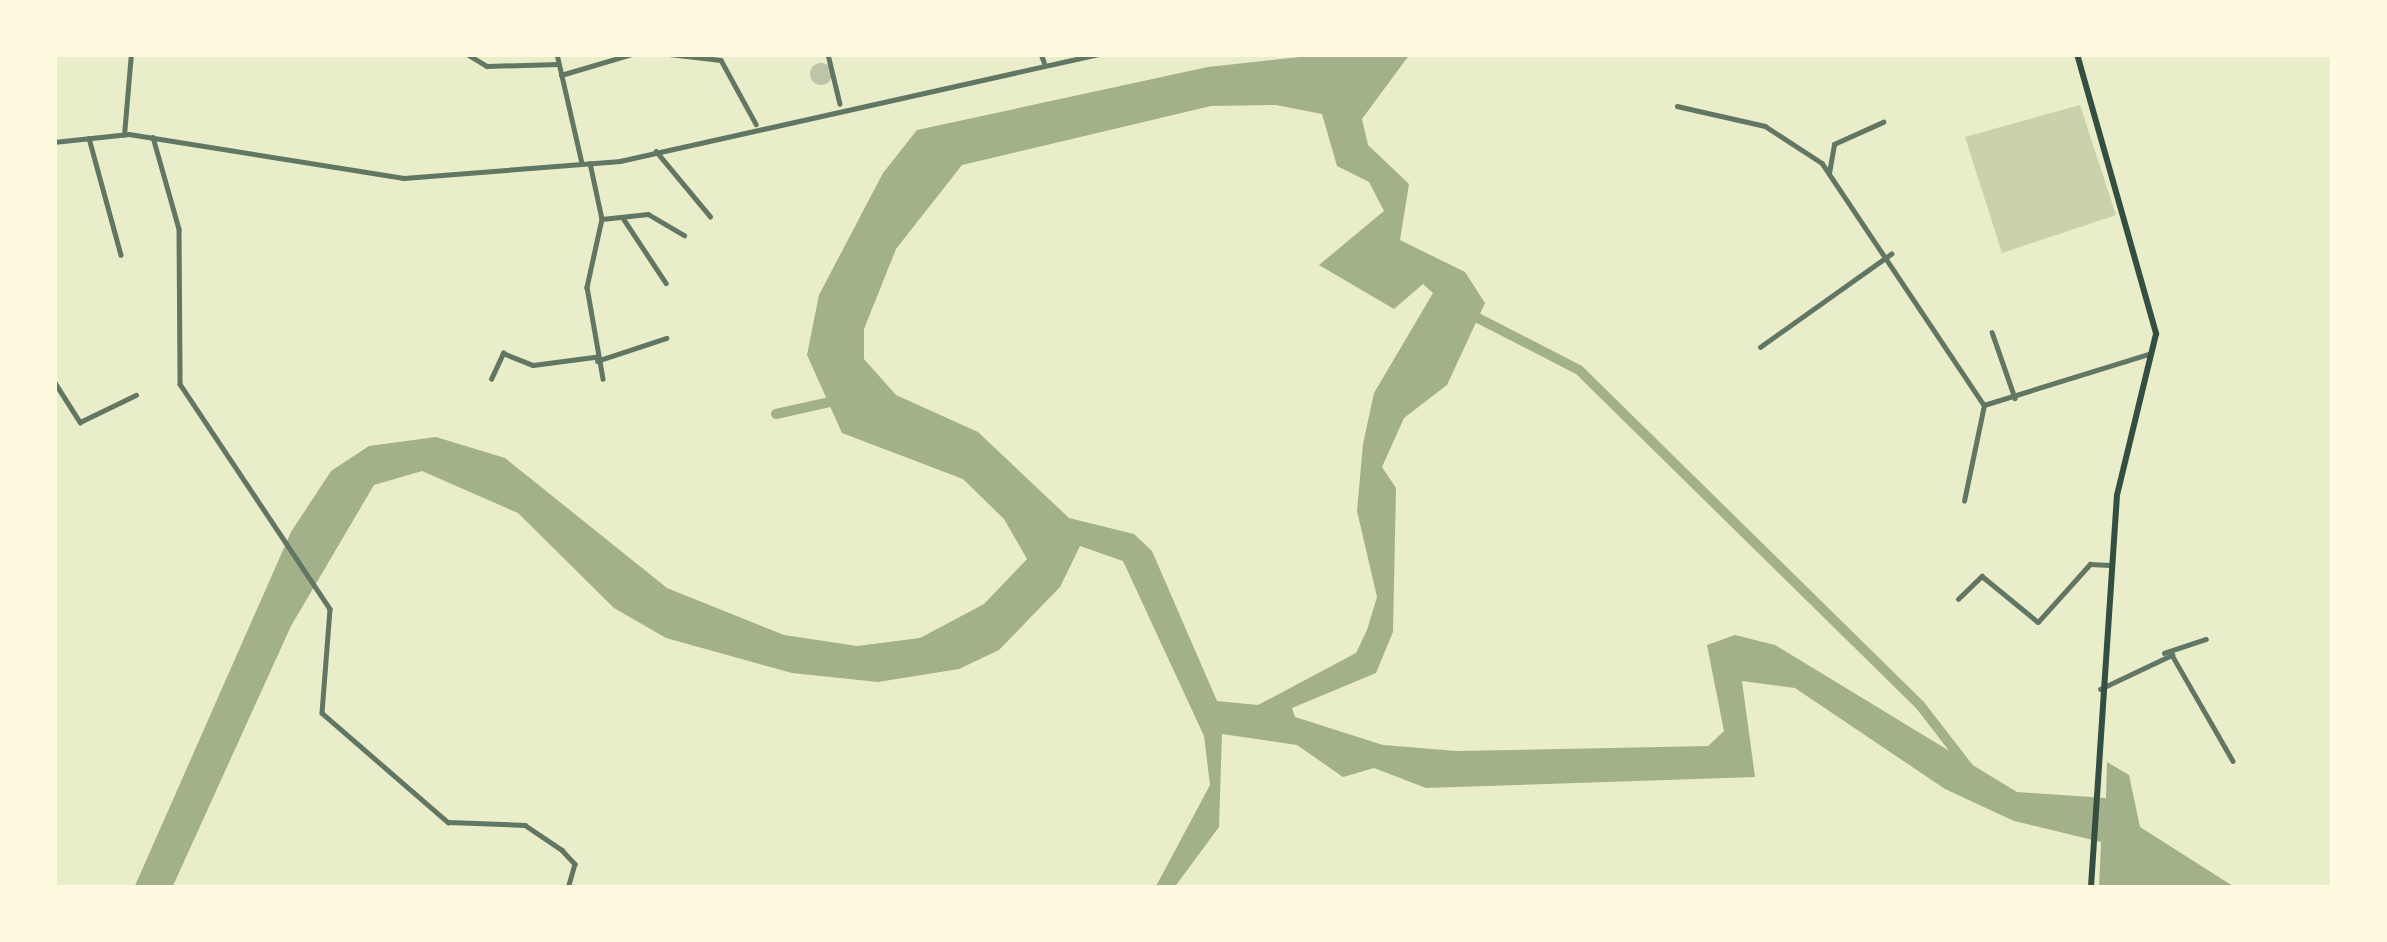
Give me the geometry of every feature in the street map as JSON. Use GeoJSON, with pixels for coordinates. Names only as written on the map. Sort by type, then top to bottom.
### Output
{"type":"FeatureCollection","features":[{"type":"Feature","properties":{"kind":"main road"},"geometry":{"type":"LineString","coordinates":[[2077,54],[2154,352],[2110,565],[2091,888]]}},
{"type":"Feature","properties":{"kind":"street"},"geometry":{"type":"LineString","coordinates":[[124,135],[130,54]]}},
{"type":"Feature","properties":{"kind":"street"},"geometry":{"type":"LineString","coordinates":[[466,54],[488,66],[558,64]]}},
{"type":"Feature","properties":{"kind":"street"},"geometry":{"type":"LineString","coordinates":[[557,54],[602,219],[587,287],[603,380]]}},
{"type":"Feature","properties":{"kind":"street"},"geometry":{"type":"LineString","coordinates":[[561,75],[632,54]]}},
{"type":"Feature","properties":{"kind":"street"},"geometry":{"type":"LineString","coordinates":[[669,54],[721,60],[756,124]]}},
{"type":"Feature","properties":{"kind":"street"},"geometry":{"type":"LineString","coordinates":[[828,54],[840,104]]}},
{"type":"Feature","properties":{"kind":"street"},"geometry":{"type":"LineString","coordinates":[[54,142],[153,137],[404,178],[656,151],[1042,58],[1097,54]]}},
{"type":"Feature","properties":{"kind":"street"},"geometry":{"type":"LineString","coordinates":[[1677,106],[1765,126],[1829,173],[1891,254],[1984,405],[1964,501]]}},
{"type":"Feature","properties":{"kind":"street"},"geometry":{"type":"LineString","coordinates":[[1829,173],[1834,144],[1883,122]]}},
{"type":"Feature","properties":{"kind":"street"},"geometry":{"type":"LineString","coordinates":[[153,137],[179,229],[180,384],[330,610],[322,712],[448,822],[525,825],[562,850],[575,864],[568,888]]}},
{"type":"Feature","properties":{"kind":"street"},"geometry":{"type":"LineString","coordinates":[[89,138],[121,255]]}},
{"type":"Feature","properties":{"kind":"street"},"geometry":{"type":"LineString","coordinates":[[656,151],[710,216]]}},
{"type":"Feature","properties":{"kind":"street"},"geometry":{"type":"LineString","coordinates":[[602,219],[648,214],[684,235]]}},
{"type":"Feature","properties":{"kind":"street"},"geometry":{"type":"LineString","coordinates":[[623,218],[666,283]]}},
{"type":"Feature","properties":{"kind":"street"},"geometry":{"type":"LineString","coordinates":[[1760,347],[1891,254]]}},
{"type":"Feature","properties":{"kind":"street"},"geometry":{"type":"LineString","coordinates":[[1992,332],[2015,398]]}},
{"type":"Feature","properties":{"kind":"street"},"geometry":{"type":"LineString","coordinates":[[490,379],[503,353],[533,365],[596,359],[666,338]]}},
{"type":"Feature","properties":{"kind":"street"},"geometry":{"type":"LineString","coordinates":[[1984,405],[2154,352]]}},
{"type":"Feature","properties":{"kind":"street"},"geometry":{"type":"LineString","coordinates":[[54,381],[80,422],[136,395]]}},
{"type":"Feature","properties":{"kind":"street"},"geometry":{"type":"LineString","coordinates":[[1958,599],[1982,575],[2038,622],[2090,565],[2110,565]]}},
{"type":"Feature","properties":{"kind":"street"},"geometry":{"type":"LineString","coordinates":[[2100,689],[2164,653],[2206,640]]}},
{"type":"Feature","properties":{"kind":"street"},"geometry":{"type":"LineString","coordinates":[[2164,653],[2198,685],[2233,760]]}},
{"type":"Feature","properties":{"kind":"shaded area"},"geometry":{"type":"Polygon","coordinates":[[[1327,54],[1410,54],[1362,119],[1368,145],[1409,184],[1400,240],[1465,272],[1485,303],[1447,385],[1404,418],[1382,467],[1396,488],[1393,632],[1376,673],[1292,708],[1295,717],[1383,745],[1457,751],[1708,746],[1724,731],[1707,645],[1735,635],[1775,645],[2017,792],[2106,798],[2107,762],[2129,775],[2140,827],[2236,888],[2099,888],[2101,842],[2014,821],[1945,789],[1795,688],[1742,681],[1755,777],[1426,788],[1374,768],[1343,777],[1297,745],[1222,734],[1219,827],[1174,888],[1155,888],[1210,785],[1204,736],[1123,561],[1080,546],[1060,587],[999,650],[959,669],[878,682],[792,673],[666,638],[614,608],[518,513],[422,471],[374,485],[291,626],[172,888],[134,888],[291,532],[331,471],[369,446],[436,437],[505,458],[667,588],[784,635],[857,646],[920,638],[984,604],[1027,559],[1004,519],[963,479],[842,433],[807,355],[819,295],[883,173],[917,130],[1208,67],[1327,54]],[[1276,105],[1211,106],[962,165],[896,249],[864,329],[864,359],[896,395],[978,432],[1069,518],[1134,534],[1152,551],[1217,701],[1258,705],[1356,653],[1377,597],[1357,511],[1363,444],[1374,393],[1433,293],[1423,284],[1394,309],[1319,265],[1384,211],[1369,182],[1337,166],[1322,114],[1276,105]]]}},
{"type":"Feature","properties":{"kind":"shaded area"},"geometry":{"type":"Polygon","coordinates":[[[2080,105],[2116,215],[2002,253],[1965,137],[2080,105]]]}},
{"type":"Feature","properties":{"kind":"building"},"geometry":{"type":"Polygon","coordinates":[[[821,63],[832,74],[821,85],[810,74],[821,63]]]}},
{"type":"Feature","properties":{"kind":"waterway"},"geometry":{"type":"LineString","coordinates":[[1472,315],[1579,370],[1920,705],[1971,771]]}},
{"type":"Feature","properties":{"kind":"waterway"},"geometry":{"type":"LineString","coordinates":[[776,414],[839,400]]}}]}
